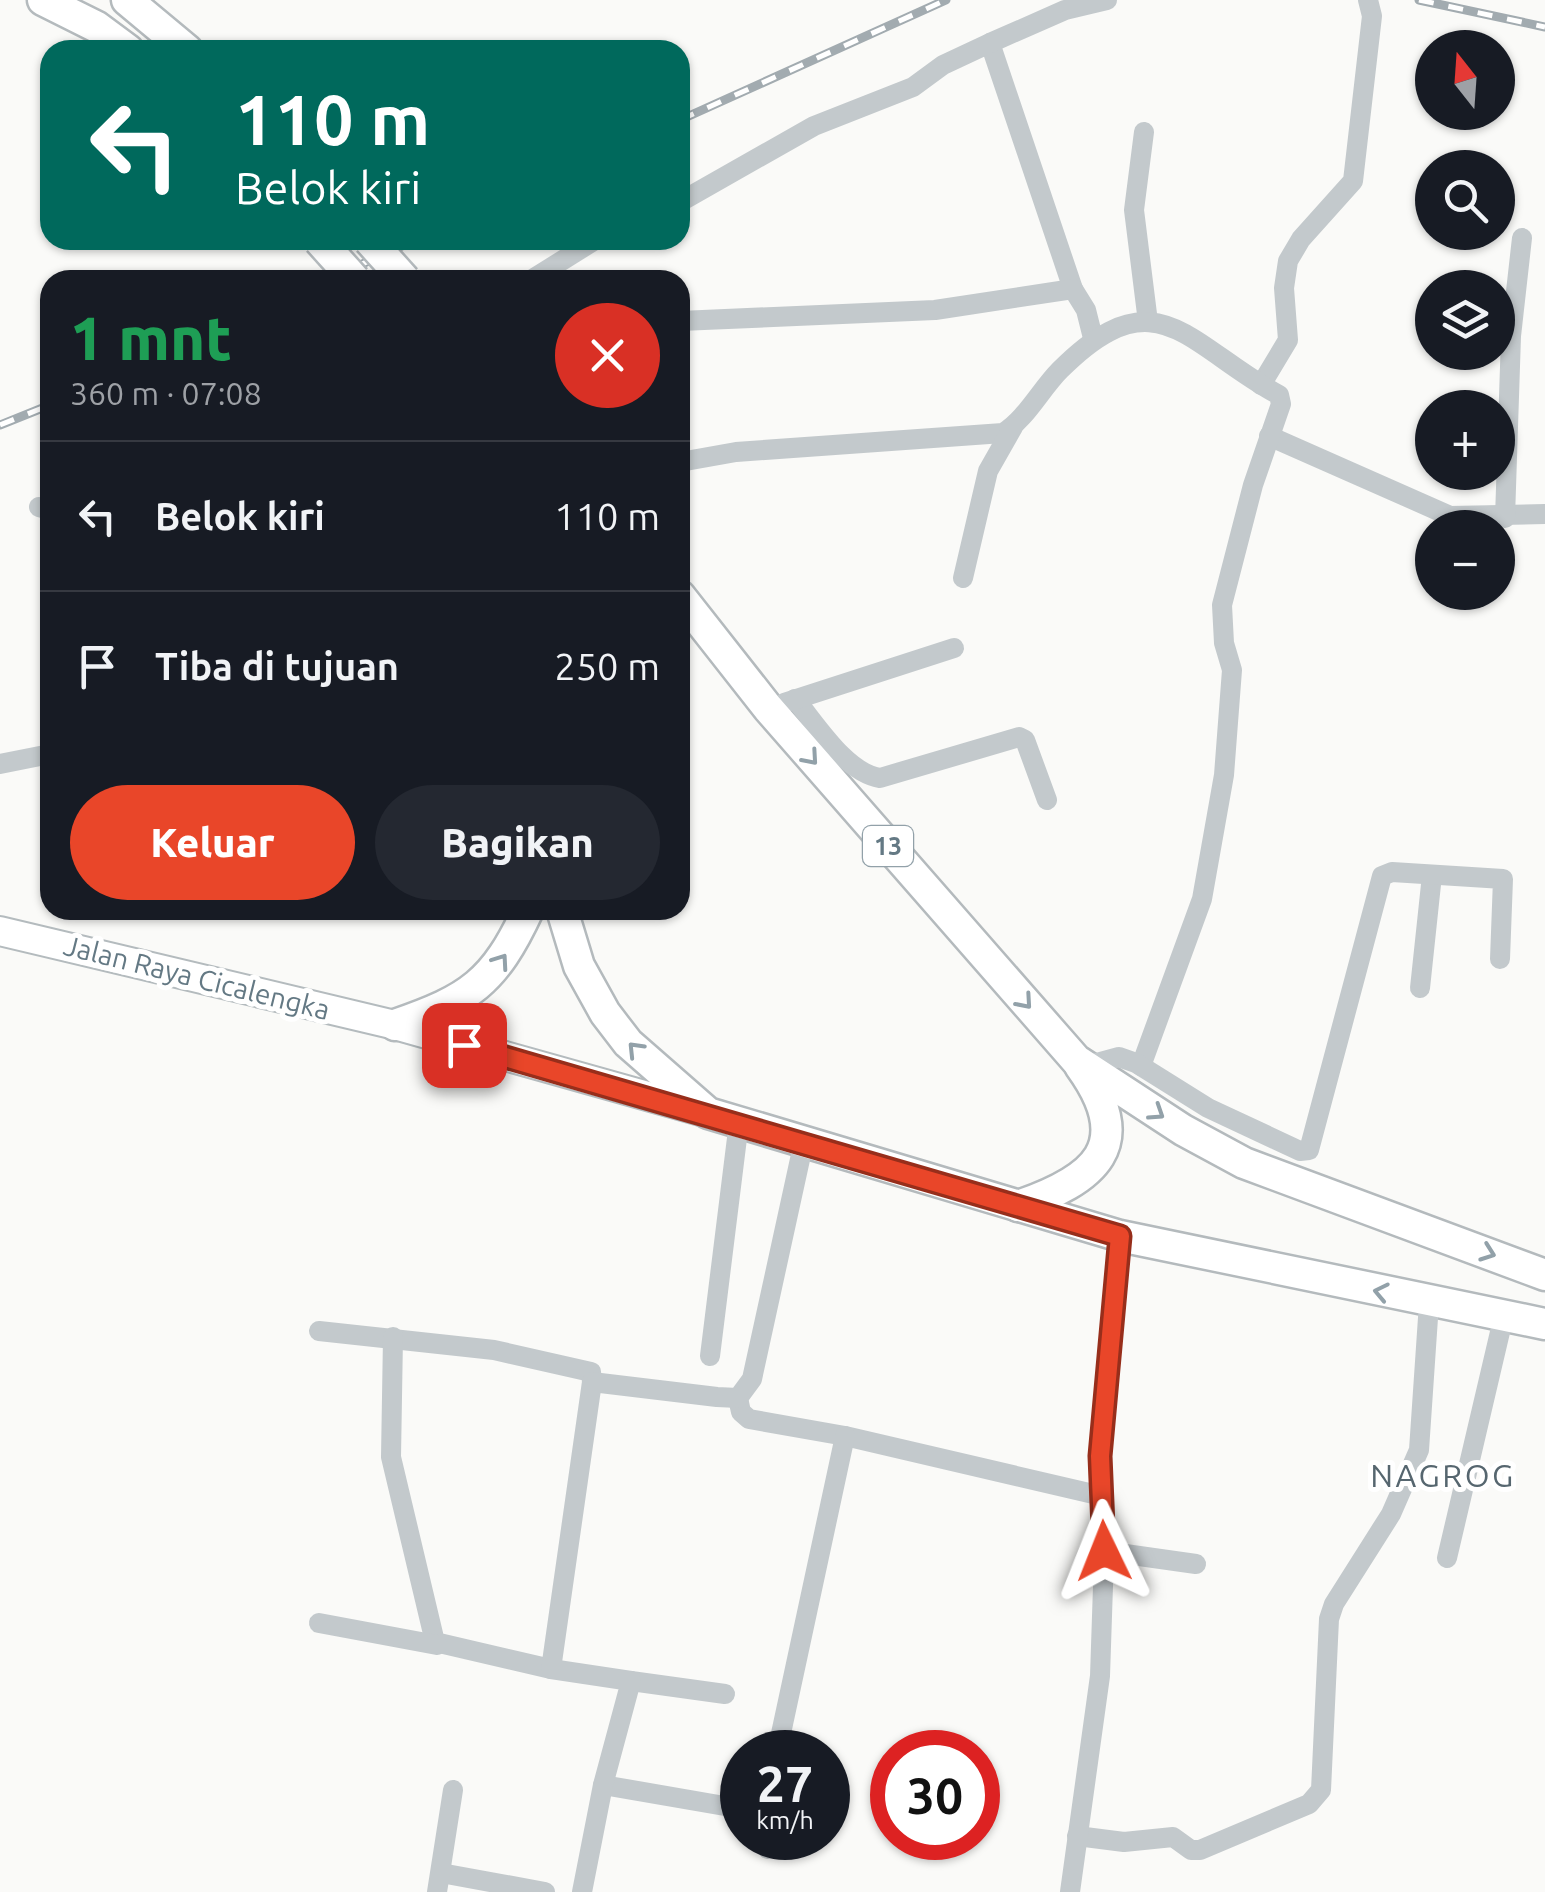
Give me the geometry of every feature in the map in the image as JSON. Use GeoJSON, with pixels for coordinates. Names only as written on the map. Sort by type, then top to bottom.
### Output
{"type":"FeatureCollection","features":[{"type":"Feature","properties":{"kind":"highway"},"geometry":{"type":"LineString","coordinates":[[43,0],[115,40]]}},
{"type":"Feature","properties":{"kind":"highway"},"geometry":{"type":"LineString","coordinates":[[127,0],[175,40]]}},
{"type":"Feature","properties":{"kind":"highway"},"geometry":{"type":"LineString","coordinates":[[328,250],[346,270]]}},
{"type":"Feature","properties":{"kind":"highway"},"geometry":{"type":"LineString","coordinates":[[378,250],[396,270]]}},
{"type":"Feature","properties":{"kind":"highway","name":"13"},"geometry":{"type":"LineString","coordinates":[[692,621],[781,704],[1081,1063],[1183,1130],[1244,1163],[1545,1274]]}},
{"type":"Feature","properties":{"kind":"highway"},"geometry":{"type":"LineString","coordinates":[[395,1025],[444,1008],[477,990],[508,952],[523,920]]}},
{"type":"Feature","properties":{"kind":"highway"},"geometry":{"type":"LineString","coordinates":[[565,920],[579,966],[604,1013],[628,1043],[708,1113],[1120,1236],[1545,1324]]}},
{"type":"Feature","properties":{"kind":"highway"},"geometry":{"type":"LineString","coordinates":[[1018,1206],[1060,1192],[1088,1175],[1103,1151],[1107,1117],[1081,1063]]}},
{"type":"Feature","properties":{"kind":"main road","name":"Jalan Raya Cicalengka"},"geometry":{"type":"LineString","coordinates":[[0,931],[395,1025],[708,1113]]}},
{"type":"Feature","properties":{"kind":"street"},"geometry":{"type":"LineString","coordinates":[[690,196],[814,126],[913,87],[943,65],[990,42],[1065,10],[1107,0]]}},
{"type":"Feature","properties":{"kind":"street"},"geometry":{"type":"LineString","coordinates":[[1261,385],[1288,340],[1284,288],[1288,261],[1353,181],[1372,16],[1368,0]]}},
{"type":"Feature","properties":{"kind":"street"},"geometry":{"type":"LineString","coordinates":[[990,42],[1093,338]]}},
{"type":"Feature","properties":{"kind":"street"},"geometry":{"type":"LineString","coordinates":[[1144,132],[1134,210],[1148,322]]}},
{"type":"Feature","properties":{"kind":"street"},"geometry":{"type":"LineString","coordinates":[[1505,510],[1511,336],[1522,238]]}},
{"type":"Feature","properties":{"kind":"street"},"geometry":{"type":"LineString","coordinates":[[551,270],[580,250]]}},
{"type":"Feature","properties":{"kind":"street"},"geometry":{"type":"LineString","coordinates":[[690,321],[935,310],[1073,289]]}},
{"type":"Feature","properties":{"kind":"street"},"geometry":{"type":"LineString","coordinates":[[963,578],[988,471],[1038,392],[1093,338],[1116,326],[1148,322],[1179,326],[1210,353],[1281,399],[1222,605],[1224,644],[1232,670],[1224,775],[1202,900],[1190,922],[1141,1066]]}},
{"type":"Feature","properties":{"kind":"street"},"geometry":{"type":"LineString","coordinates":[[690,460],[736,452],[993,435],[1014,426]]}},
{"type":"Feature","properties":{"kind":"street"},"geometry":{"type":"LineString","coordinates":[[1268,436],[1432,510]]}},
{"type":"Feature","properties":{"kind":"street"},"geometry":{"type":"LineString","coordinates":[[1515,517],[1545,514]]}},
{"type":"Feature","properties":{"kind":"street"},"geometry":{"type":"LineString","coordinates":[[781,704],[954,648]]}},
{"type":"Feature","properties":{"kind":"street"},"geometry":{"type":"LineString","coordinates":[[781,704],[852,764],[880,778],[1019,738],[1025,740],[1047,800]]}},
{"type":"Feature","properties":{"kind":"street"},"geometry":{"type":"LineString","coordinates":[[0,764],[40,756]]}},
{"type":"Feature","properties":{"kind":"street"},"geometry":{"type":"LineString","coordinates":[[1081,1063],[1119,1057],[1141,1066],[1208,1108],[1300,1151],[1309,1150],[1378,882],[1392,872],[1503,879],[1500,959]]}},
{"type":"Feature","properties":{"kind":"street"},"geometry":{"type":"LineString","coordinates":[[1420,988],[1432,874]]}},
{"type":"Feature","properties":{"kind":"street"},"geometry":{"type":"LineString","coordinates":[[710,1356],[739,1122]]}},
{"type":"Feature","properties":{"kind":"street"},"geometry":{"type":"LineString","coordinates":[[804,1141],[752,1379],[738,1398],[741,1412],[750,1419],[845,1436],[1102,1496]]}},
{"type":"Feature","properties":{"kind":"street"},"geometry":{"type":"LineString","coordinates":[[1070,1892],[1100,1676],[1104,1551],[1100,1456],[1120,1236]]}},
{"type":"Feature","properties":{"kind":"street"},"geometry":{"type":"LineString","coordinates":[[1077,1836],[1124,1842],[1173,1837],[1191,1850],[1200,1850],[1309,1804],[1321,1790],[1329,1619],[1334,1604],[1391,1514],[1419,1450],[1429,1303]]}},
{"type":"Feature","properties":{"kind":"street"},"geometry":{"type":"LineString","coordinates":[[1446,1558],[1504,1315]]}},
{"type":"Feature","properties":{"kind":"street"},"geometry":{"type":"LineString","coordinates":[[318,1331],[393,1336],[591,1372],[551,1669]]}},
{"type":"Feature","properties":{"kind":"street"},"geometry":{"type":"LineString","coordinates":[[393,1336],[391,1457],[438,1645]]}},
{"type":"Feature","properties":{"kind":"street"},"geometry":{"type":"LineString","coordinates":[[592,1382],[738,1398]]}},
{"type":"Feature","properties":{"kind":"street"},"geometry":{"type":"LineString","coordinates":[[782,1730],[845,1436]]}},
{"type":"Feature","properties":{"kind":"street"},"geometry":{"type":"LineString","coordinates":[[1104,1551],[1196,1564]]}},
{"type":"Feature","properties":{"kind":"street"},"geometry":{"type":"LineString","coordinates":[[319,1623],[551,1669],[725,1694]]}},
{"type":"Feature","properties":{"kind":"street"},"geometry":{"type":"LineString","coordinates":[[582,1892],[603,1785],[631,1681]]}},
{"type":"Feature","properties":{"kind":"street"},"geometry":{"type":"LineString","coordinates":[[603,1785],[720,1804]]}},
{"type":"Feature","properties":{"kind":"street"},"geometry":{"type":"LineString","coordinates":[[453,1790],[439,1882],[545,1892]]}},
{"type":"Feature","properties":{"kind":"railway"},"geometry":{"type":"LineString","coordinates":[[690,115],[946,0]]}},
{"type":"Feature","properties":{"kind":"railway"},"geometry":{"type":"LineString","coordinates":[[1419,0],[1545,27]]}},
{"type":"Feature","properties":{"kind":"railway"},"geometry":{"type":"LineString","coordinates":[[349,270],[393,250]]}},
{"type":"Feature","properties":{"kind":"railway"},"geometry":{"type":"LineString","coordinates":[[0,425],[40,409]]}},
{"type":"Feature","properties":{"kind":"district","name":"NAGROG"},"geometry":{"type":"Point","coordinates":[1443,1475]}},
{"type":"Feature","properties":{"kind":"route"},"geometry":{"type":"LineString","coordinates":[[464,1045],[1120,1236],[1100,1456],[1104,1551]]}}]}
